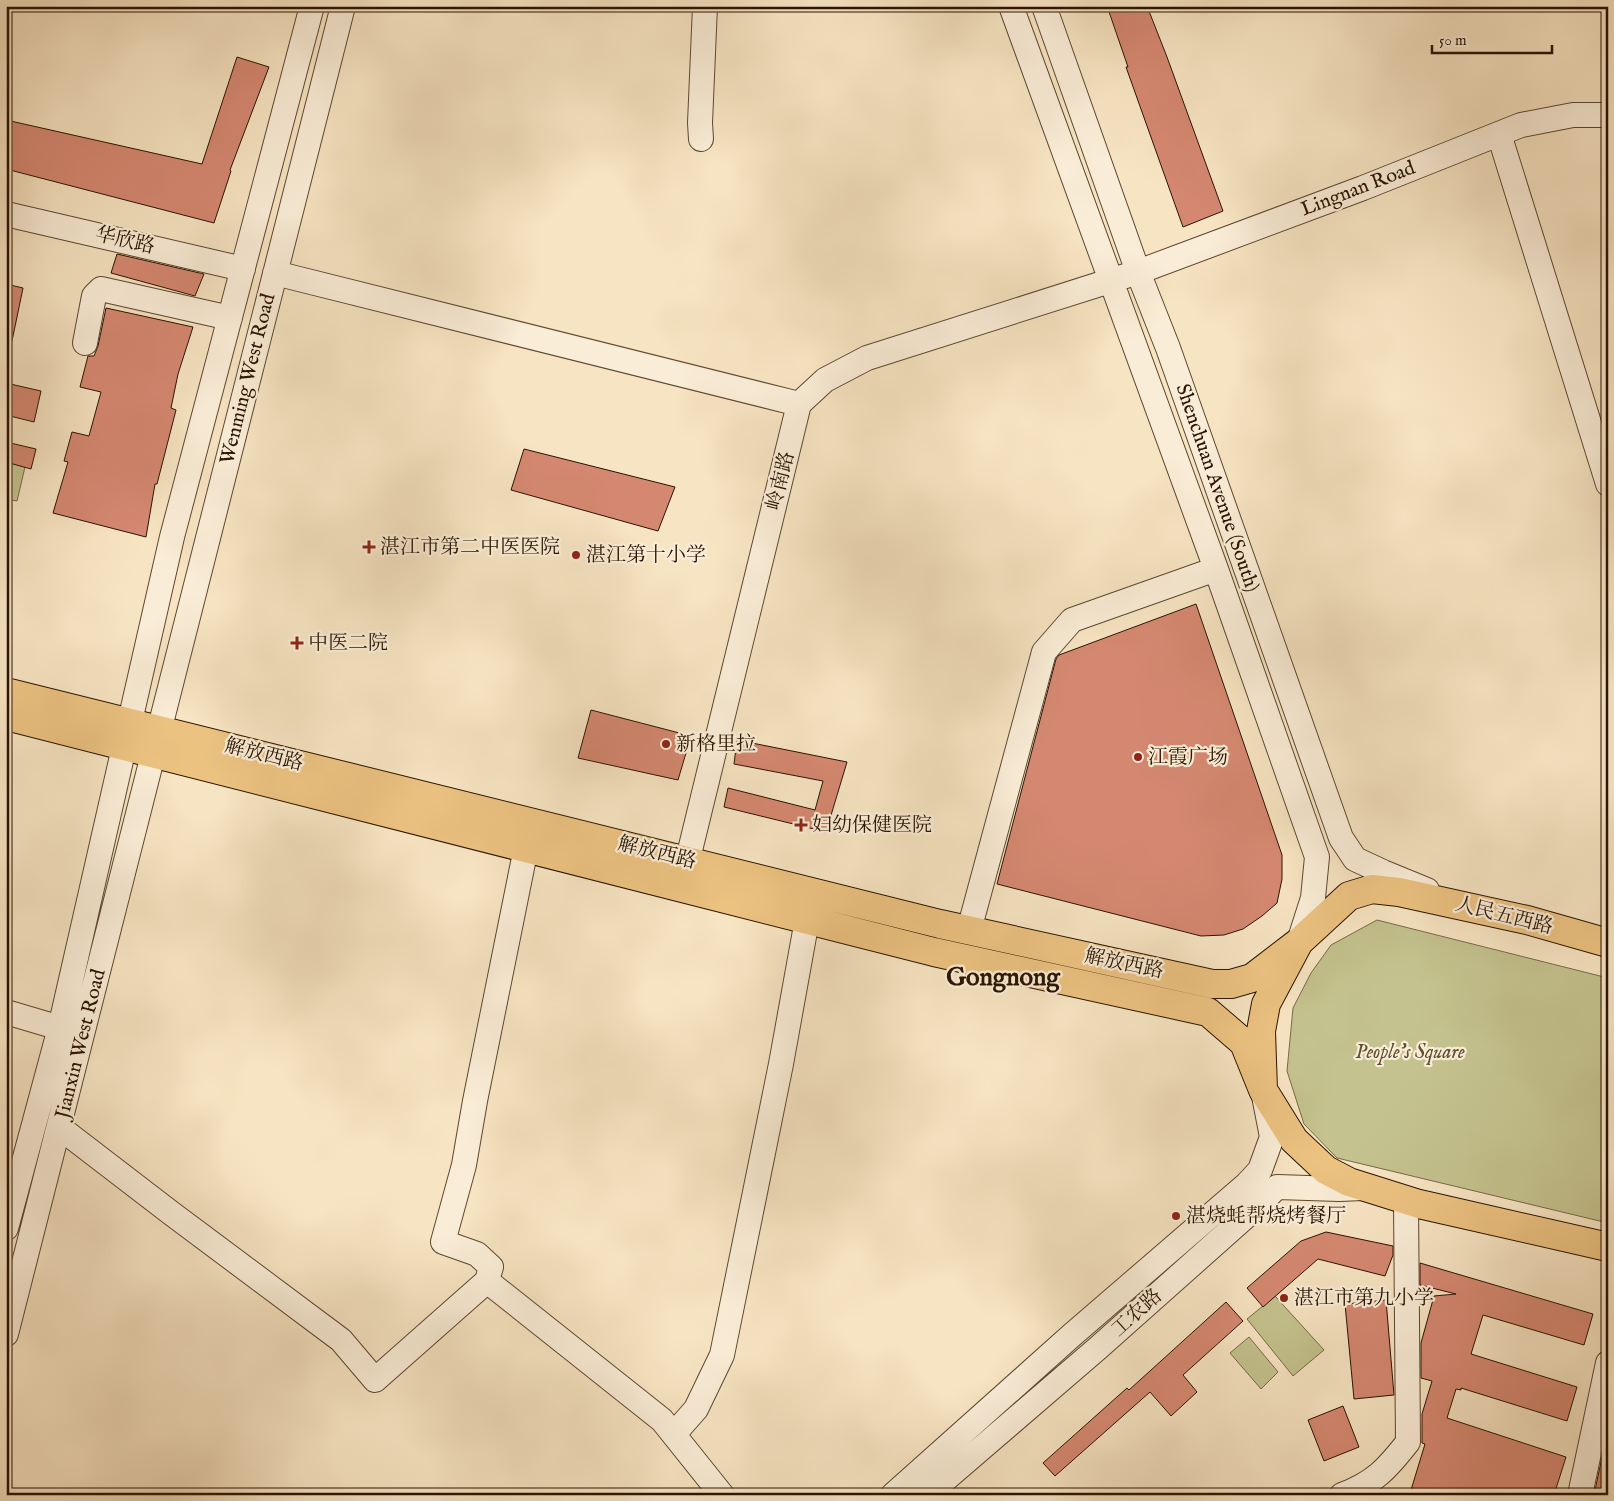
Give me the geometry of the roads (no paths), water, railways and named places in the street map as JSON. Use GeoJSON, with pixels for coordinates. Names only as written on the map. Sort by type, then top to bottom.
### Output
{"type":"FeatureCollection","features":[{"type":"Feature","properties":{"kind":"main road","name":"解放西路"},"geometry":{"type":"LineString","coordinates":[[6,692],[127,734]]}},
{"type":"Feature","properties":{"kind":"main road","name":"解放西路"},"geometry":{"type":"LineString","coordinates":[[6,716],[127,734],[687,861],[969,930],[1212,984],[1231,984],[1252,978],[1299,942]]}},
{"type":"Feature","properties":{"kind":"main road","name":"解放西路"},"geometry":{"type":"LineString","coordinates":[[157,741],[526,848],[681,888],[934,952],[1208,1012],[1244,1043],[1263,1090],[1294,1140],[1326,1170],[1349,1182],[1386,1194],[1608,1247]]}},
{"type":"Feature","properties":{"kind":"main road","name":"人民五西路"},"geometry":{"type":"LineString","coordinates":[[1299,942],[1349,896],[1372,888],[1399,892],[1527,920],[1608,943]]}},
{"type":"Feature","properties":{"kind":"main road"},"geometry":{"type":"LineString","coordinates":[[1263,1090],[1261,1031],[1266,1004],[1299,942]]}},
{"type":"Feature","properties":{"kind":"street","name":"Wenming West Road"},"geometry":{"type":"LineString","coordinates":[[127,734],[172,537],[312,6]]}},
{"type":"Feature","properties":{"kind":"street","name":"Wenming West Road"},"geometry":{"type":"LineString","coordinates":[[157,741],[343,6]]}},
{"type":"Feature","properties":{"kind":"street"},"geometry":{"type":"LineString","coordinates":[[701,139],[705,6]]}},
{"type":"Feature","properties":{"kind":"street","name":"Shenchuan Avenue (South)"},"geometry":{"type":"LineString","coordinates":[[1011,6],[1216,569],[1318,857],[1313,898],[1299,942]]}},
{"type":"Feature","properties":{"kind":"street","name":"Shenchuan Avenue (South)"},"geometry":{"type":"LineString","coordinates":[[1044,6],[1138,272],[1168,348],[1340,838],[1356,860],[1382,872],[1463,902],[1527,920]]}},
{"type":"Feature","properties":{"kind":"street","name":"Lingnan Road"},"geometry":{"type":"LineString","coordinates":[[1112,281],[1363,188],[1521,125],[1573,115],[1608,115]]}},
{"type":"Feature","properties":{"kind":"street"},"geometry":{"type":"LineString","coordinates":[[1499,134],[1608,484]]}},
{"type":"Feature","properties":{"kind":"street","name":"华欣路"},"geometry":{"type":"LineString","coordinates":[[6,214],[243,269]]}},
{"type":"Feature","properties":{"kind":"street"},"geometry":{"type":"LineString","coordinates":[[275,273],[800,404],[824,380],[867,358],[1112,281]]}},
{"type":"Feature","properties":{"kind":"street"},"geometry":{"type":"LineString","coordinates":[[86,343],[94,296],[101,289],[230,318]]}},
{"type":"Feature","properties":{"kind":"street","name":"岭南路"},"geometry":{"type":"LineString","coordinates":[[681,888],[800,404]]}},
{"type":"Feature","properties":{"kind":"street"},"geometry":{"type":"LineString","coordinates":[[969,930],[1044,652],[1072,620],[1216,569]]}},
{"type":"Feature","properties":{"kind":"street","name":"Jianxin West Road"},"geometry":{"type":"LineString","coordinates":[[6,1228],[60,1028],[127,734]]}},
{"type":"Feature","properties":{"kind":"street","name":"Jianxin West Road"},"geometry":{"type":"LineString","coordinates":[[6,1334],[157,741]]}},
{"type":"Feature","properties":{"kind":"street"},"geometry":{"type":"LineString","coordinates":[[59,1127],[341,1340],[375,1380],[488,1281],[492,1267],[477,1254],[443,1242],[464,1165],[526,848]]}},
{"type":"Feature","properties":{"kind":"street"},"geometry":{"type":"LineString","coordinates":[[674,1434],[696,1409],[722,1355],[782,1064],[807,920]]}},
{"type":"Feature","properties":{"kind":"street"},"geometry":{"type":"LineString","coordinates":[[6,1012],[60,1028]]}},
{"type":"Feature","properties":{"kind":"street","name":"工农路"},"geometry":{"type":"LineString","coordinates":[[893,1495],[1072,1335],[1247,1184],[1260,1170],[1272,1137],[1263,1090]]}},
{"type":"Feature","properties":{"kind":"street","name":"工农路"},"geometry":{"type":"LineString","coordinates":[[927,1495],[1098,1348],[1277,1187],[1339,1189],[1386,1194]]}},
{"type":"Feature","properties":{"kind":"street"},"geometry":{"type":"LineString","coordinates":[[1342,1495],[1367,1484],[1388,1467],[1408,1442],[1386,1194]]}},
{"type":"Feature","properties":{"kind":"street"},"geometry":{"type":"LineString","coordinates":[[488,1281],[662,1420],[722,1495]]}},
{"type":"Feature","properties":{"kind":"street"},"geometry":{"type":"LineString","coordinates":[[1580,1495],[1608,1363]]}},
{"type":"Feature","properties":{"kind":"place","name":"湛江市第二中医医院"},"geometry":{"type":"Point","coordinates":[369,547]}},
{"type":"Feature","properties":{"kind":"place","name":"湛江第十小学"},"geometry":{"type":"Point","coordinates":[576,555]}},
{"type":"Feature","properties":{"kind":"place","name":"中医二院"},"geometry":{"type":"Point","coordinates":[297,643]}},
{"type":"Feature","properties":{"kind":"place","name":"新格里拉"},"geometry":{"type":"Point","coordinates":[666,744]}},
{"type":"Feature","properties":{"kind":"place","name":"江霞广场"},"geometry":{"type":"Point","coordinates":[1138,757]}},
{"type":"Feature","properties":{"kind":"place","name":"妇幼保健医院"},"geometry":{"type":"Point","coordinates":[801,825]}},
{"type":"Feature","properties":{"kind":"place","name":"湛烧蚝帮烧烤餐厅"},"geometry":{"type":"Point","coordinates":[1176,1216]}},
{"type":"Feature","properties":{"kind":"place","name":"湛江市第九小学"},"geometry":{"type":"Point","coordinates":[1284,1298]}},
{"type":"Feature","properties":{"kind":"district","name":"Gongnong"},"geometry":{"type":"Point","coordinates":[1003,978]}},
{"type":"Feature","properties":{"kind":"park label","name":"People's Square"},"geometry":{"type":"Point","coordinates":[1410,1052]}}]}
